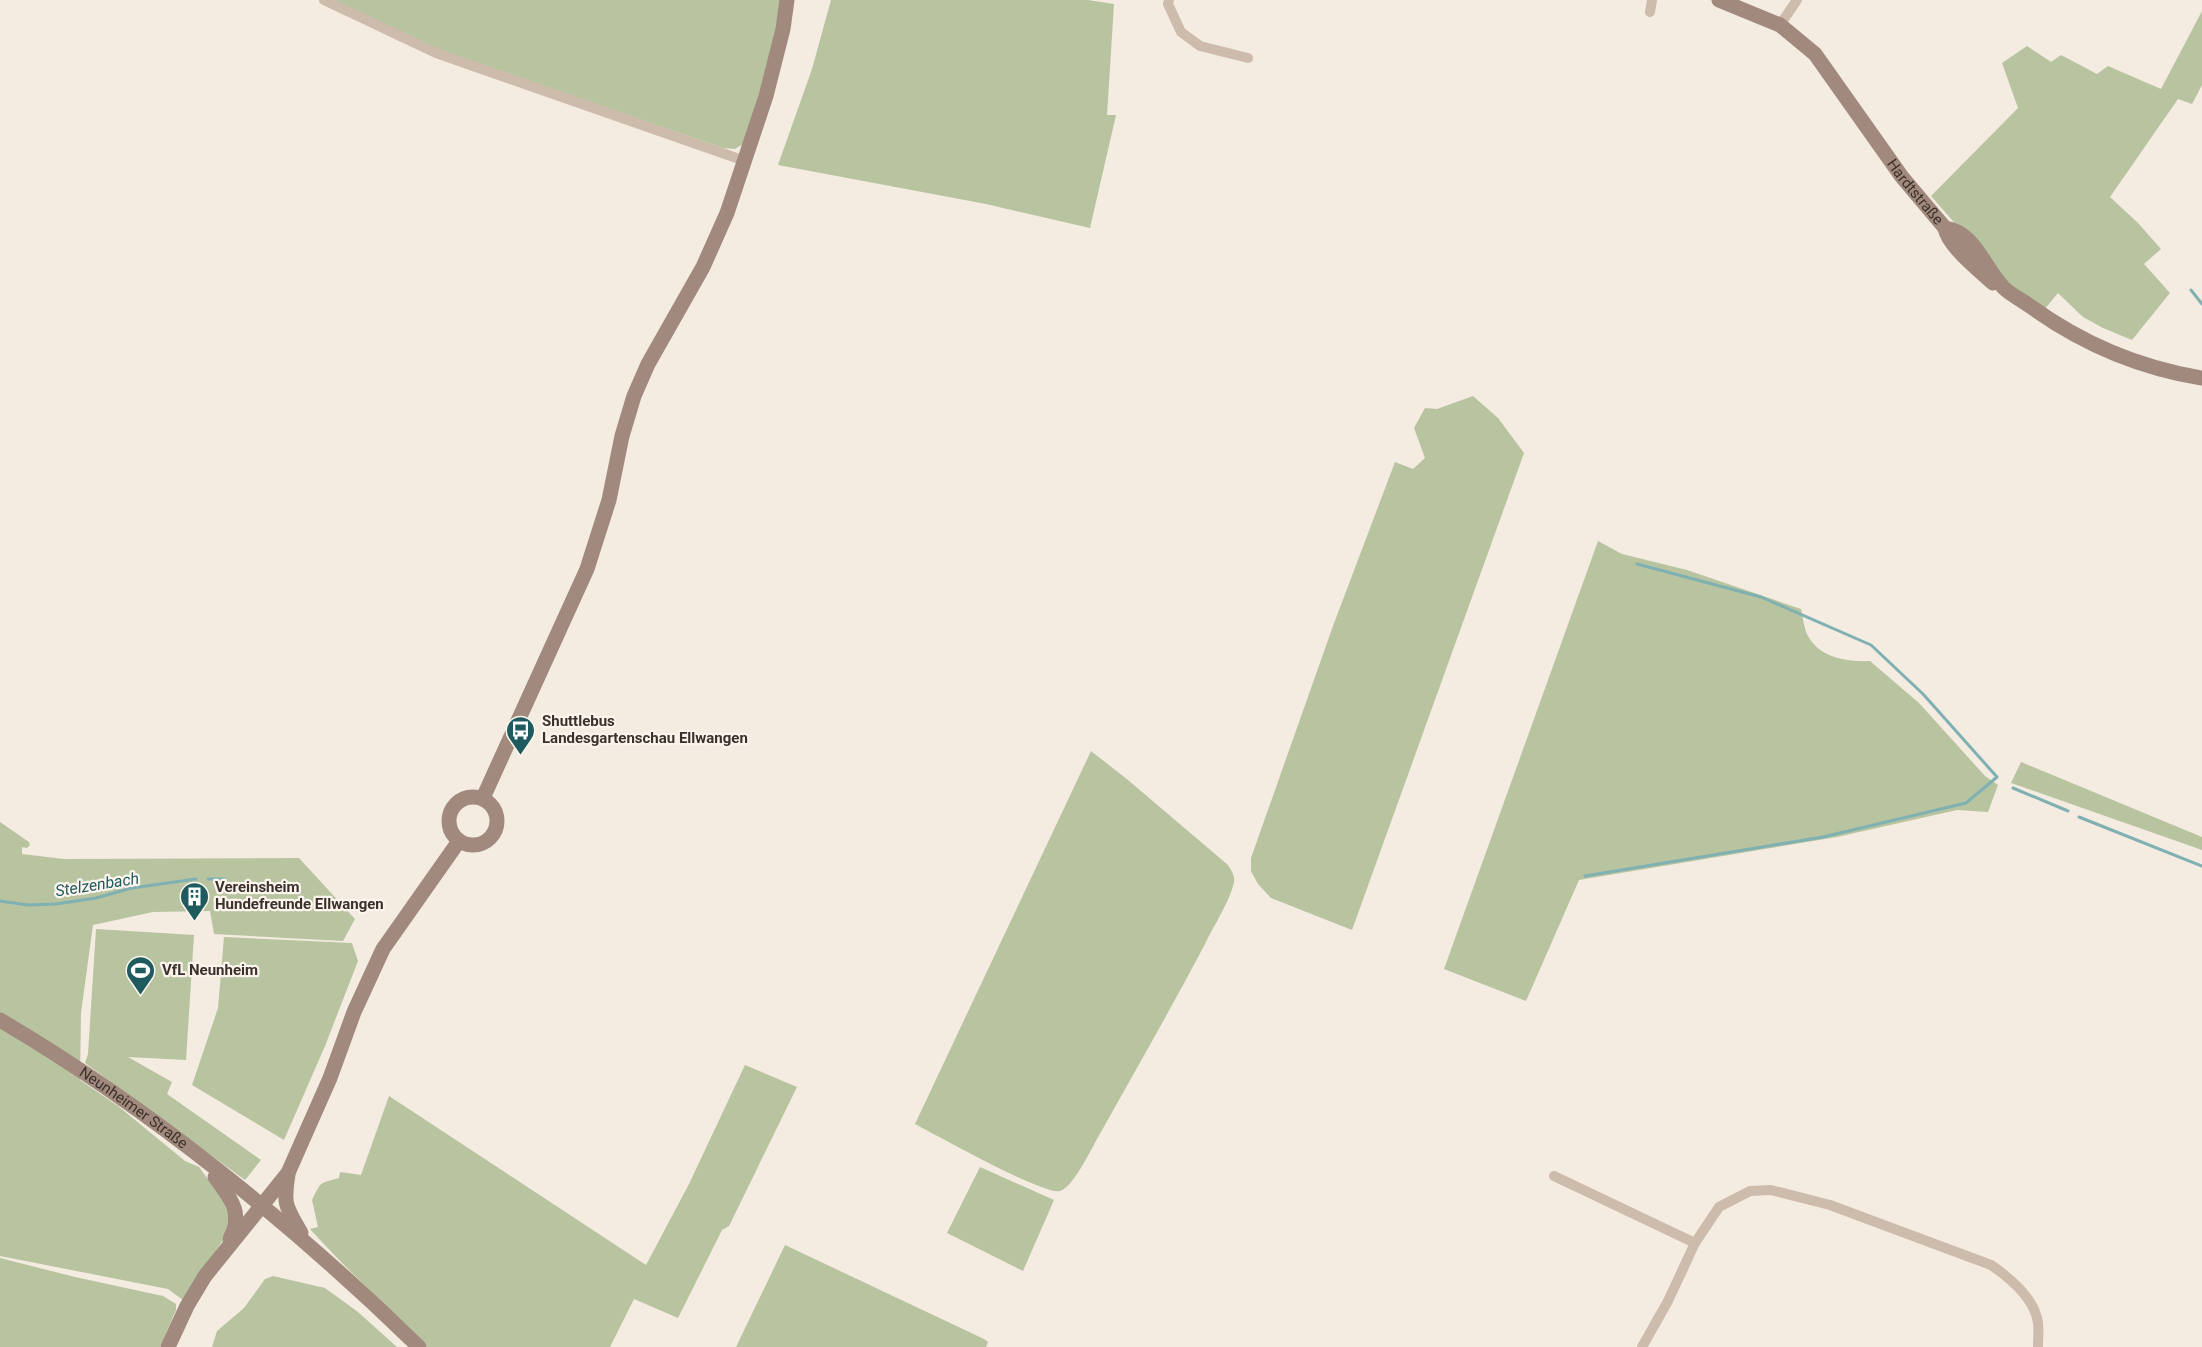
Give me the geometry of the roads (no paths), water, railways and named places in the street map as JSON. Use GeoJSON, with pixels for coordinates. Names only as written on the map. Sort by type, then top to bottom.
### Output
{"type":"FeatureCollection","features":[{"type":"Feature","properties":{"kind":"main road"},"geometry":{"type":"LineString","coordinates":[[483,798],[587,569],[609,500],[622,436],[634,396],[648,364],[703,267],[727,213],[775,63],[787,0]]}},
{"type":"Feature","properties":{"kind":"main road","name":"Hardtstraße"},"geometry":{"type":"LineString","coordinates":[[1719,0],[1780,24],[1815,54],[1902,177],[1944,228],[1952,229],[1965,237],[2002,285],[2043,316],[2113,354],[2152,367],[2202,378]]}},
{"type":"Feature","properties":{"kind":"main road"},"geometry":{"type":"LineString","coordinates":[[472,796],[483,798],[496,812],[496,830],[483,843],[470,845],[459,841],[449,827],[451,810],[462,799],[472,796]]}},
{"type":"Feature","properties":{"kind":"main road"},"geometry":{"type":"LineString","coordinates":[[168,1347],[187,1306],[205,1276],[288,1173],[330,1078],[354,1012],[383,948],[459,841]]}},
{"type":"Feature","properties":{"kind":"main road","name":"Neunheimer Straße"},"geometry":{"type":"LineString","coordinates":[[0,1020],[121,1099],[262,1206],[309,1246]]}},
{"type":"Feature","properties":{"kind":"main road"},"geometry":{"type":"LineString","coordinates":[[205,1162],[234,1204],[235,1229],[223,1252]]}},
{"type":"Feature","properties":{"kind":"main road"},"geometry":{"type":"LineString","coordinates":[[288,1173],[285,1194],[287,1211],[309,1246],[418,1347]]}},
{"type":"Feature","properties":{"kind":"street"},"geometry":{"type":"LineString","coordinates":[[324,0],[436,53],[744,161]]}},
{"type":"Feature","properties":{"kind":"street"},"geometry":{"type":"LineString","coordinates":[[1169,0],[1168,4],[1181,32],[1200,46],[1248,58]]}},
{"type":"Feature","properties":{"kind":"street"},"geometry":{"type":"LineString","coordinates":[[1650,12],[1652,0]]}},
{"type":"Feature","properties":{"kind":"street"},"geometry":{"type":"LineString","coordinates":[[1780,24],[1797,0]]}},
{"type":"Feature","properties":{"kind":"street"},"geometry":{"type":"LineString","coordinates":[[1554,1176],[1695,1243]]}},
{"type":"Feature","properties":{"kind":"street"},"geometry":{"type":"LineString","coordinates":[[1642,1347],[1668,1301],[1695,1243],[1719,1207],[1750,1191],[1771,1190],[1830,1205],[1991,1265],[2012,1279],[2026,1297],[2038,1321],[2038,1347]]}},
{"type":"Feature","properties":{"kind":"waterway"},"geometry":{"type":"LineString","coordinates":[[2191,290],[2202,304]]}},
{"type":"Feature","properties":{"kind":"waterway"},"geometry":{"type":"LineString","coordinates":[[1585,876],[1823,837],[1966,803],[1997,777],[1923,694],[1871,645],[1761,597],[1637,564]]}},
{"type":"Feature","properties":{"kind":"waterway"},"geometry":{"type":"LineString","coordinates":[[2013,788],[2068,811]]}},
{"type":"Feature","properties":{"kind":"waterway"},"geometry":{"type":"LineString","coordinates":[[2079,817],[2202,866]]}},
{"type":"Feature","properties":{"kind":"waterway","name":"Stelzenbach"},"geometry":{"type":"LineString","coordinates":[[0,901],[28,905],[56,904],[96,898],[132,888],[196,879]]}},
{"type":"Feature","properties":{"kind":"waterway","name":"Stelzenbach"},"geometry":{"type":"LineString","coordinates":[[208,879],[224,879]]}},
{"type":"Feature","properties":{"kind":"place","name":"Shuttlebus Landesgartenschau Ellwangen"},"geometry":{"type":"Point","coordinates":[521,756]}},
{"type":"Feature","properties":{"kind":"place","name":"Vereinsheim Hundefreunde Ellwangen"},"geometry":{"type":"Point","coordinates":[194,922]}},
{"type":"Feature","properties":{"kind":"place","name":"VfL Neunheim"},"geometry":{"type":"Point","coordinates":[141,996]}}]}
